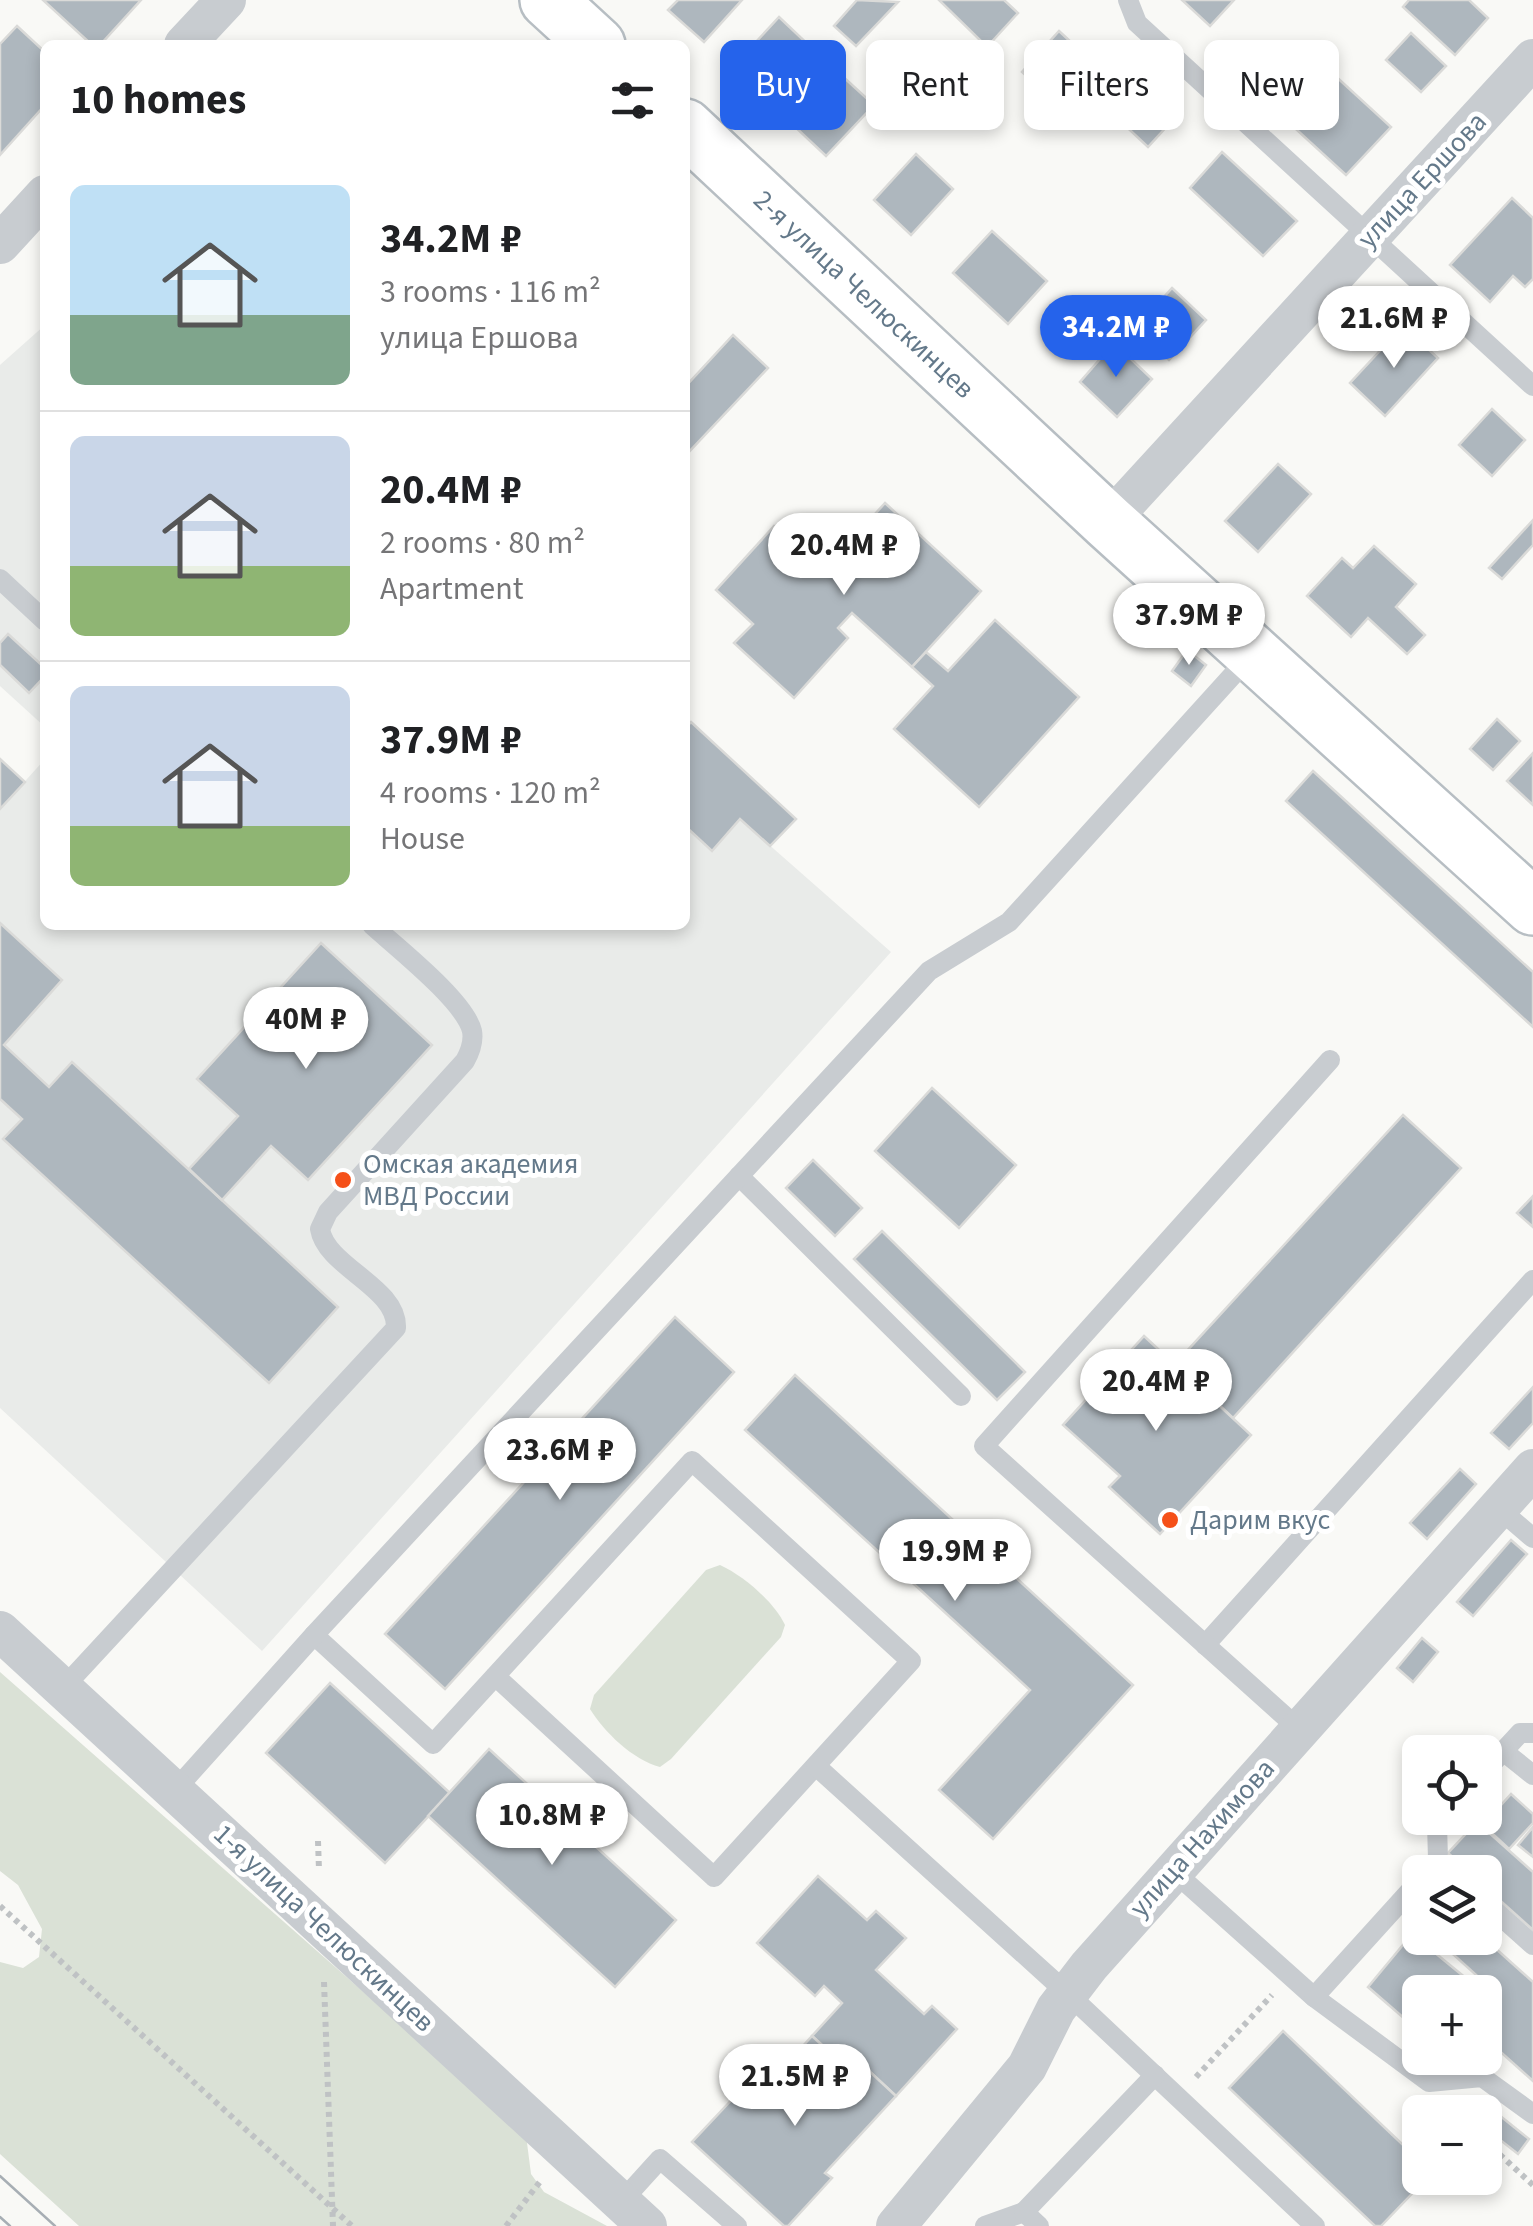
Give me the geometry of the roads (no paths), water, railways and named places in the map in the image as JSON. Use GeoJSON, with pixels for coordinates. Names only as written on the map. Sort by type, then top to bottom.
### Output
{"type":"FeatureCollection","features":[{"type":"Feature","properties":{"kind":"street"},"geometry":{"type":"LineString","coordinates":[[189,40],[226,0]]}},
{"type":"Feature","properties":{"kind":"street"},"geometry":{"type":"LineString","coordinates":[[548,0],[592,40]]}},
{"type":"Feature","properties":{"kind":"street","name":"улица Ершова"},"geometry":{"type":"LineString","coordinates":[[1108,522],[1533,58]]}},
{"type":"Feature","properties":{"kind":"street","name":"2-я улица Челюскинцев"},"geometry":{"type":"LineString","coordinates":[[690,132],[1108,522],[1533,907]]}},
{"type":"Feature","properties":{"kind":"street"},"geometry":{"type":"LineString","coordinates":[[0,244],[40,200]]}},
{"type":"Feature","properties":{"kind":"street","name":"улица Нахимова"},"geometry":{"type":"LineString","coordinates":[[896,2226],[1027,2067],[1067,1993],[1172,1870],[1533,1469]]}},
{"type":"Feature","properties":{"kind":"street","name":"1-я улица Челюскинцев"},"geometry":{"type":"LineString","coordinates":[[0,1630],[634,2214]]}},
{"type":"Feature","properties":{"kind":"lane"},"geometry":{"type":"LineString","coordinates":[[1128,0],[1138,23],[1533,386]]}},
{"type":"Feature","properties":{"kind":"lane"},"geometry":{"type":"LineString","coordinates":[[0,579],[40,616]]}},
{"type":"Feature","properties":{"kind":"lane"},"geometry":{"type":"LineString","coordinates":[[175,1790],[929,971],[1009,922],[1253,653]]}},
{"type":"Feature","properties":{"kind":"lane"},"geometry":{"type":"LineString","coordinates":[[63,1688],[396,1328],[390,1307],[326,1244],[320,1229],[328,1212],[464,1062],[473,1041],[472,1028],[456,1004],[377,930]]}},
{"type":"Feature","properties":{"kind":"lane"},"geometry":{"type":"LineString","coordinates":[[1299,1729],[984,1446],[1330,1060]]}},
{"type":"Feature","properties":{"kind":"lane"},"geometry":{"type":"LineString","coordinates":[[739,1176],[961,1396]]}},
{"type":"Feature","properties":{"kind":"lane"},"geometry":{"type":"LineString","coordinates":[[1205,1644],[1533,1280]]}},
{"type":"Feature","properties":{"kind":"lane"},"geometry":{"type":"LineString","coordinates":[[314,1635],[433,1744],[495,1676],[692,1460],[912,1661],[714,1877],[495,1676]]}},
{"type":"Feature","properties":{"kind":"lane"},"geometry":{"type":"LineString","coordinates":[[1498,1508],[1533,1538]]}},
{"type":"Feature","properties":{"kind":"lane"},"geometry":{"type":"LineString","coordinates":[[1533,1733],[1520,1734],[1504,1751],[1533,1775]]}},
{"type":"Feature","properties":{"kind":"lane"},"geometry":{"type":"LineString","coordinates":[[816,1766],[1067,1993],[1315,2226]]}},
{"type":"Feature","properties":{"kind":"lane"},"geometry":{"type":"LineString","coordinates":[[1172,1870],[1314,1998],[1429,2082],[1482,2076],[1533,2114]]}},
{"type":"Feature","properties":{"kind":"lane"},"geometry":{"type":"LineString","coordinates":[[1314,1998],[1402,1900]]}},
{"type":"Feature","properties":{"kind":"lane"},"geometry":{"type":"LineString","coordinates":[[1502,1918],[1533,1946]]}},
{"type":"Feature","properties":{"kind":"lane"},"geometry":{"type":"LineString","coordinates":[[986,2226],[1032,2219],[1155,2075]]}},
{"type":"Feature","properties":{"kind":"lane"},"geometry":{"type":"LineString","coordinates":[[634,2214],[660,2159],[737,2226]]}},
{"type":"Feature","properties":{"kind":"tram line"},"geometry":{"type":"LineString","coordinates":[[0,2176],[55,2226]]}},
{"type":"Feature","properties":{"kind":"tram line"},"geometry":{"type":"LineString","coordinates":[[0,2217],[10,2226]]}},
{"type":"Feature","properties":{"kind":"place","name":"Омская академия МВД России"},"geometry":{"type":"Point","coordinates":[343,1180]}},
{"type":"Feature","properties":{"kind":"place","name":"Дарим вкус"},"geometry":{"type":"Point","coordinates":[1170,1520]}}]}
